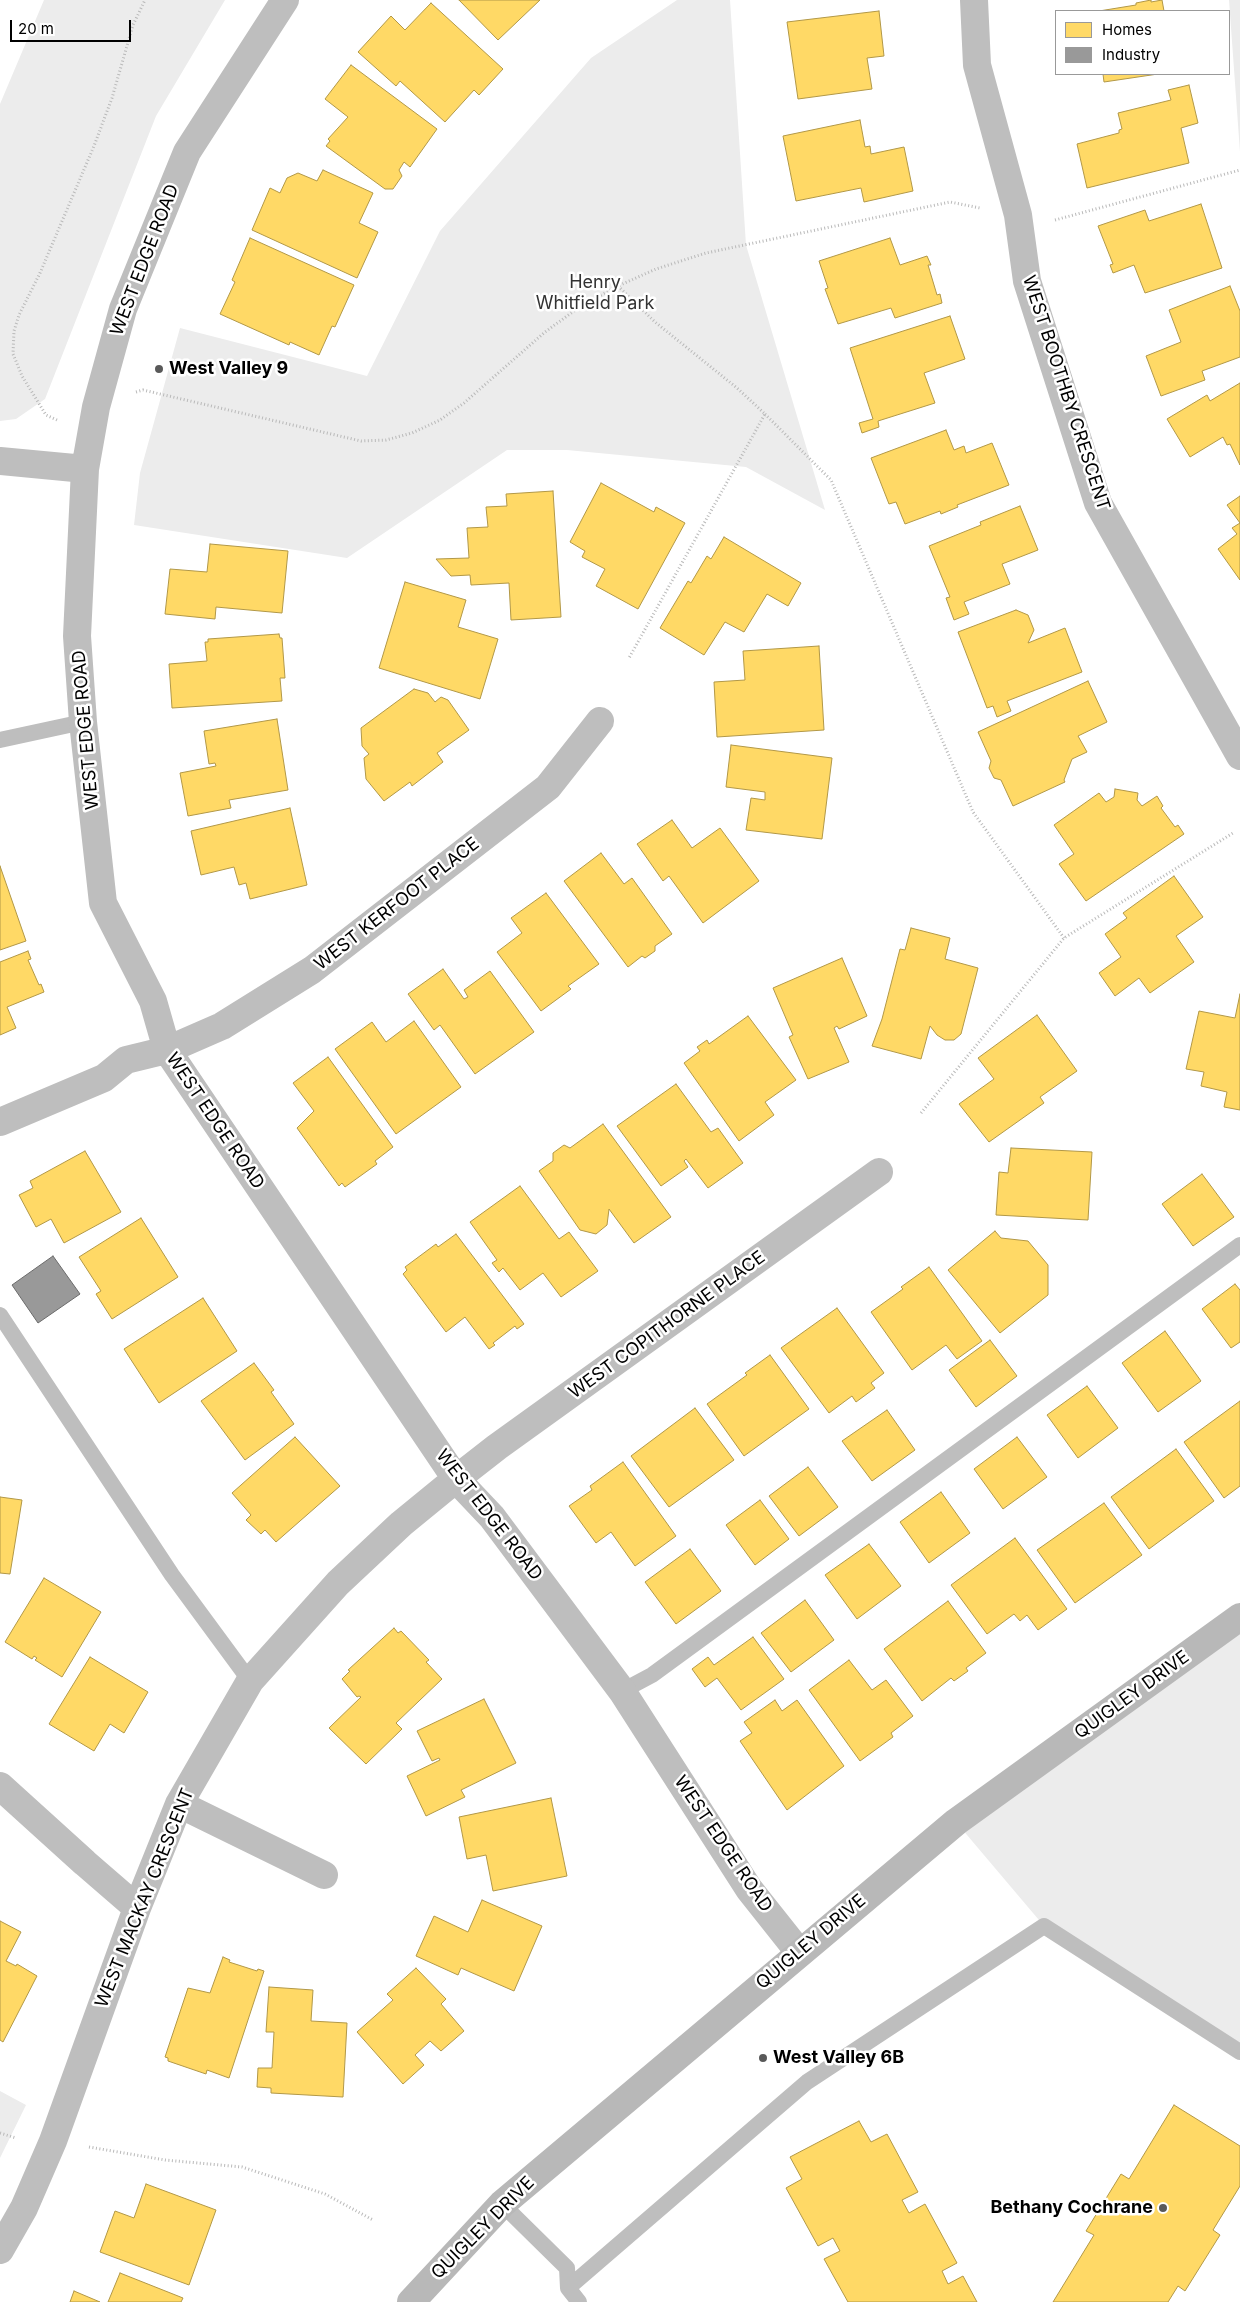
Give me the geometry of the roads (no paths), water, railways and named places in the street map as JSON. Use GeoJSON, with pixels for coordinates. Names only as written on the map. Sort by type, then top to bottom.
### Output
{"type":"FeatureCollection","features":[{"type":"Feature","properties":{"kind":"street","name":"WEST EDGE ROAD"},"geometry":{"type":"LineString","coordinates":[[286,0],[187,152],[123,309],[96,407],[85,469],[77,636],[83,722],[103,903],[153,1001],[166,1050],[456,1479],[492,1517],[622,1691],[749,1889],[800,1952]]}},
{"type":"Feature","properties":{"kind":"street","name":"WEST BOOTHBY CRESCENT"},"geometry":{"type":"LineString","coordinates":[[974,0],[977,65],[1018,215],[1027,281],[1098,503],[1240,756]]}},
{"type":"Feature","properties":{"kind":"street"},"geometry":{"type":"LineString","coordinates":[[0,461],[85,469]]}},
{"type":"Feature","properties":{"kind":"street","name":"WEST KERFOOT PLACE"},"geometry":{"type":"LineString","coordinates":[[166,1050],[222,1026],[312,970],[548,787],[600,721]]}},
{"type":"Feature","properties":{"kind":"street"},"geometry":{"type":"LineString","coordinates":[[0,1122],[104,1078],[126,1060],[166,1050]]}},
{"type":"Feature","properties":{"kind":"street","name":"WEST COPITHORNE PLACE"},"geometry":{"type":"LineString","coordinates":[[456,1479],[496,1446],[878,1172]]}},
{"type":"Feature","properties":{"kind":"street","name":"WEST MACKAY CRESCENT"},"geometry":{"type":"LineString","coordinates":[[0,2250],[24,2208],[53,2142],[137,1908],[179,1804],[250,1681],[338,1583],[401,1524],[456,1479]]}},
{"type":"Feature","properties":{"kind":"street","name":"QUIGLEY DRIVE"},"geometry":{"type":"LineString","coordinates":[[411,2302],[502,2204],[956,1822],[1240,1617]]}},
{"type":"Feature","properties":{"kind":"street"},"geometry":{"type":"LineString","coordinates":[[0,1786],[84,1863],[137,1908]]}},
{"type":"Feature","properties":{"kind":"street"},"geometry":{"type":"LineString","coordinates":[[179,1804],[324,1874]]}},
{"type":"Feature","properties":{"kind":"lane"},"geometry":{"type":"LineString","coordinates":[[0,740],[83,722]]}},
{"type":"Feature","properties":{"kind":"lane"},"geometry":{"type":"LineString","coordinates":[[622,1691],[652,1675],[1240,1245]]}},
{"type":"Feature","properties":{"kind":"lane"},"geometry":{"type":"LineString","coordinates":[[0,1315],[172,1575],[250,1681]]}},
{"type":"Feature","properties":{"kind":"lane"},"geometry":{"type":"LineString","coordinates":[[568,2288],[806,2082],[1044,1926],[1240,2052]]}},
{"type":"Feature","properties":{"kind":"lane"},"geometry":{"type":"LineString","coordinates":[[502,2204],[567,2268],[568,2288],[579,2302]]}},
{"type":"Feature","properties":{"kind":"place","name":"West Valley 9"},"geometry":{"type":"Point","coordinates":[159,369]}},
{"type":"Feature","properties":{"kind":"place","name":"West Valley 6B"},"geometry":{"type":"Point","coordinates":[763,2058]}},
{"type":"Feature","properties":{"kind":"place","name":"Bethany Cochrane"},"geometry":{"type":"Point","coordinates":[1163,2208]}},
{"type":"Feature","properties":{"kind":"park label","name":"Henry Whitfield Park"},"geometry":{"type":"Point","coordinates":[595,293]}}]}
